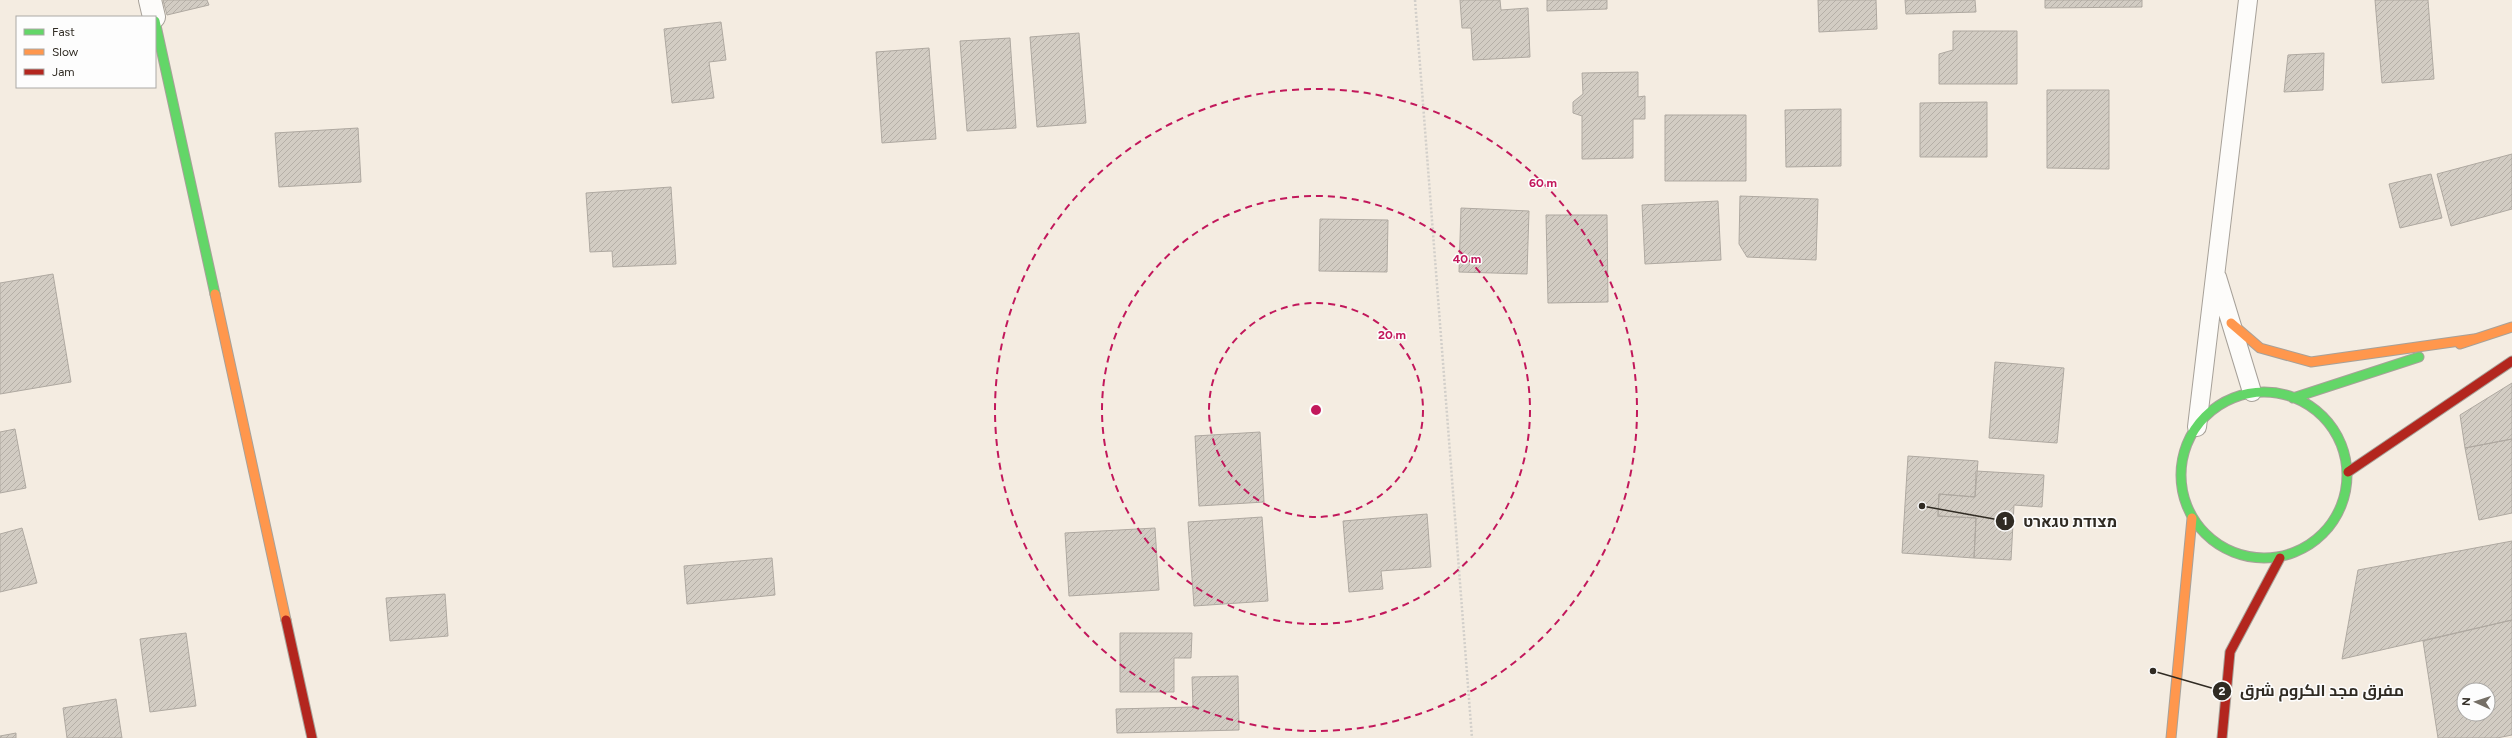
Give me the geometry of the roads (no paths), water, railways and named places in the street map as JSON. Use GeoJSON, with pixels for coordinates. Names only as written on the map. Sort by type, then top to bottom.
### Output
{"type":"FeatureCollection","features":[{"type":"Feature","properties":{"kind":"street"},"geometry":{"type":"LineString","coordinates":[[150,0],[154,16]]}},
{"type":"Feature","properties":{"kind":"street"},"geometry":{"type":"LineString","coordinates":[[156,27],[312,738]]}},
{"type":"Feature","properties":{"kind":"street"},"geometry":{"type":"LineString","coordinates":[[2231,323],[2260,348],[2311,362],[2474,339]]}},
{"type":"Feature","properties":{"kind":"street"},"geometry":{"type":"LineString","coordinates":[[2293,398],[2512,327]]}},
{"type":"Feature","properties":{"kind":"street"},"geometry":{"type":"LineString","coordinates":[[2348,472],[2512,361]]}},
{"type":"Feature","properties":{"kind":"street"},"geometry":{"type":"LineString","coordinates":[[2252,392],[2280,392],[2306,402],[2328,420],[2342,444],[2348,472],[2344,500],[2332,525],[2312,545],[2287,557],[2259,560],[2232,554],[2209,539],[2192,518],[2182,492],[2181,465],[2189,439],[2197,427],[2205,416],[2226,400],[2252,392]]}},
{"type":"Feature","properties":{"kind":"street"},"geometry":{"type":"LineString","coordinates":[[2171,738],[2192,518]]}},
{"type":"Feature","properties":{"kind":"street"},"geometry":{"type":"LineString","coordinates":[[2222,738],[2230,652],[2280,558]]}},
{"type":"Feature","properties":{"kind":"lane"},"geometry":{"type":"LineString","coordinates":[[2197,427],[2248,0]]}},
{"type":"Feature","properties":{"kind":"lane"},"geometry":{"type":"LineString","coordinates":[[2215,270],[2252,392]]}},
{"type":"Feature","properties":{"kind":"place","name":"מצודת טגארט"},"geometry":{"type":"Point","coordinates":[1922,506]}},
{"type":"Feature","properties":{"kind":"place","name":"مفرق مجد الكروم شرق"},"geometry":{"type":"Point","coordinates":[2153,671]}}]}
